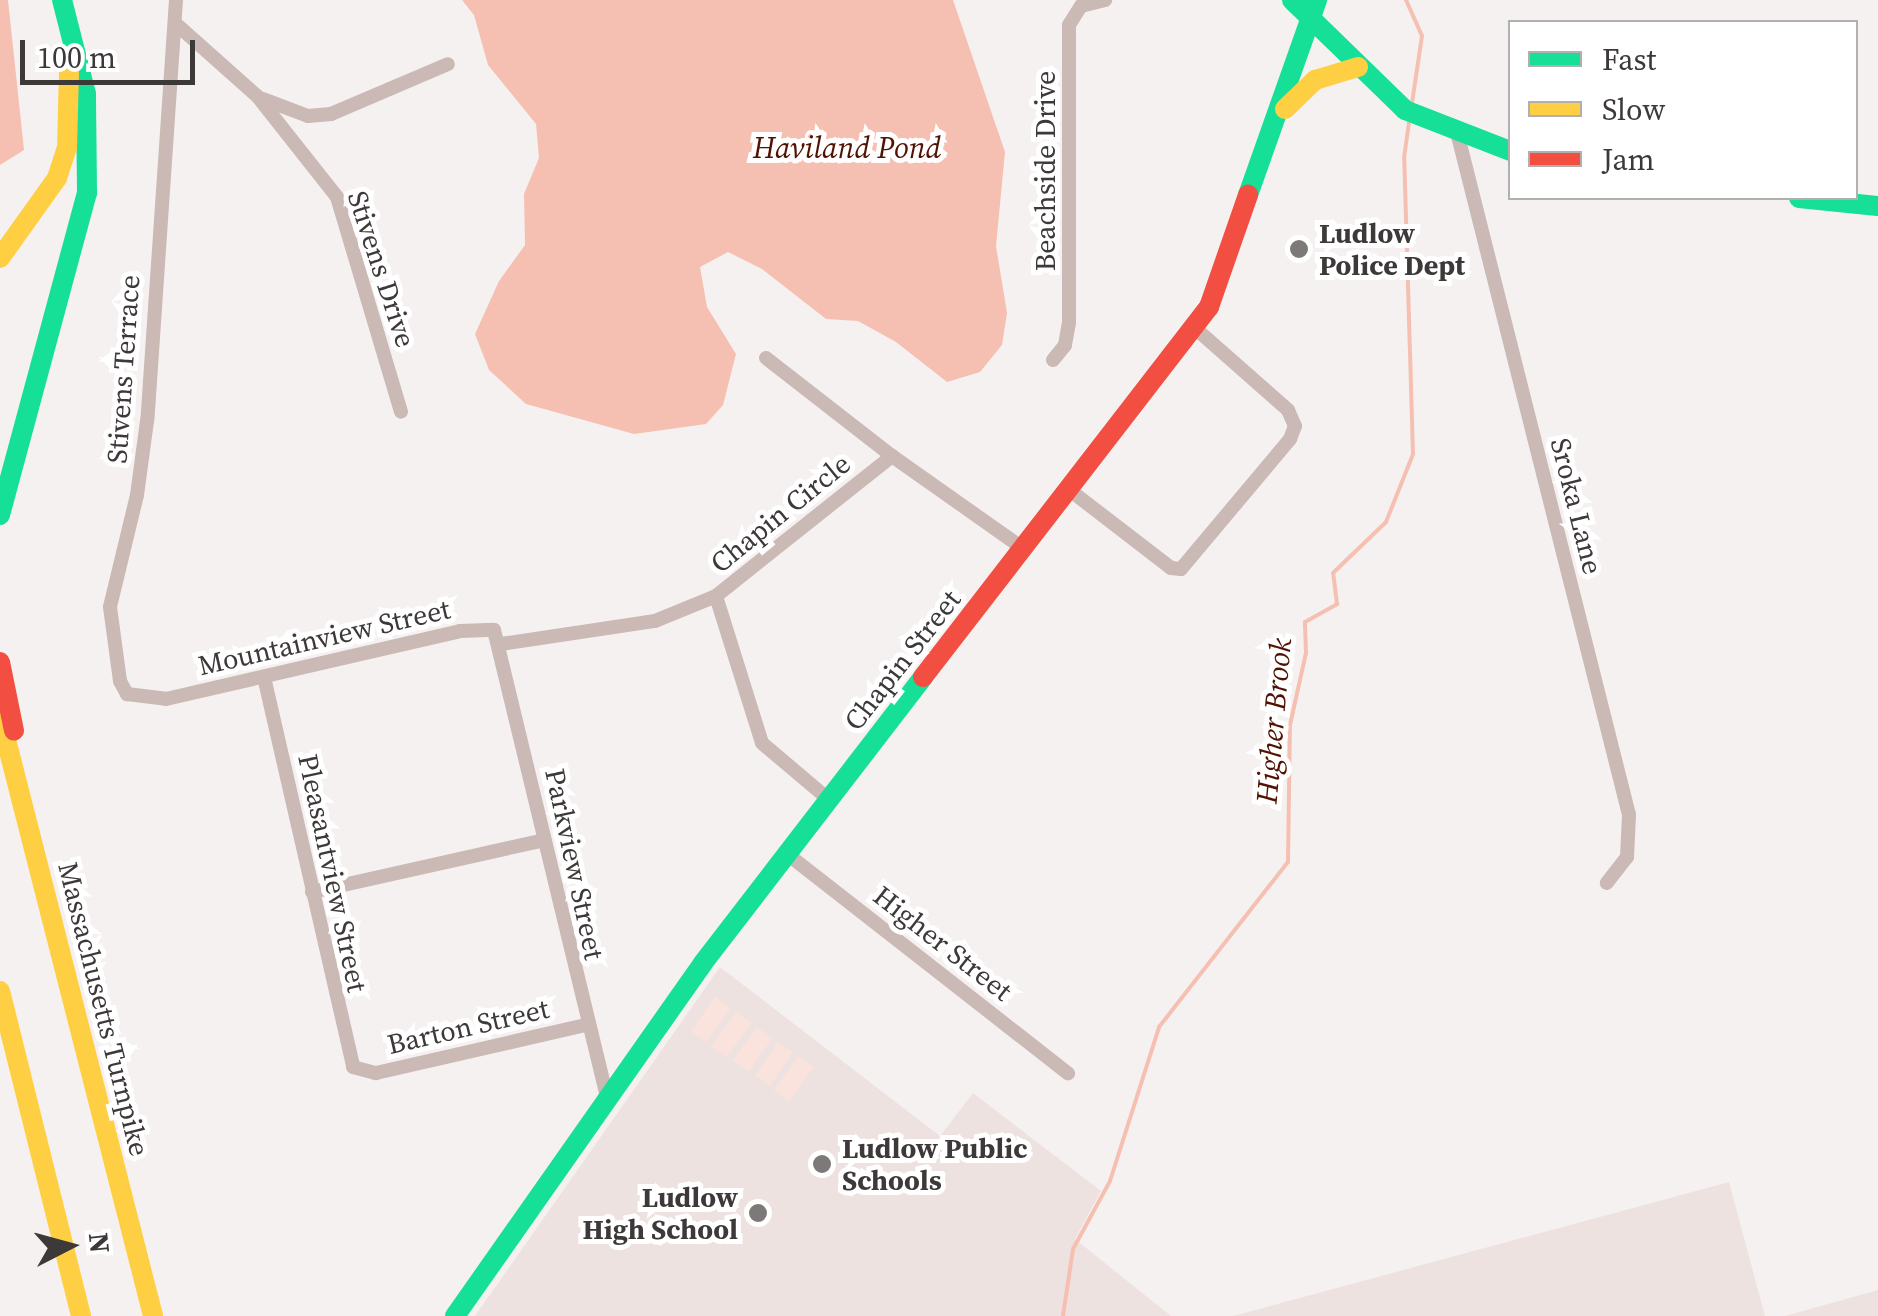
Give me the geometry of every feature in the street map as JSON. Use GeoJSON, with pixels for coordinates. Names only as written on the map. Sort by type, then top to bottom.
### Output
{"type":"FeatureCollection","features":[{"type":"Feature","properties":{"kind":"main road"},"geometry":{"type":"LineString","coordinates":[[0,258],[36,216],[67,148],[70,89],[49,0]]}},
{"type":"Feature","properties":{"kind":"main road"},"geometry":{"type":"LineString","coordinates":[[0,514],[87,193],[89,118],[76,44],[62,0]]}},
{"type":"Feature","properties":{"kind":"main road"},"geometry":{"type":"LineString","coordinates":[[1292,0],[1314,8],[1358,67],[1414,115],[1458,136],[1508,150]]}},
{"type":"Feature","properties":{"kind":"main road","name":"Chapin Street"},"geometry":{"type":"LineString","coordinates":[[455,1316],[606,1094],[786,853],[1195,328],[1219,288],[1284,110],[1314,8]]}},
{"type":"Feature","properties":{"kind":"main road"},"geometry":{"type":"LineString","coordinates":[[0,278],[54,219],[78,163],[84,105],[76,44]]}},
{"type":"Feature","properties":{"kind":"main road"},"geometry":{"type":"LineString","coordinates":[[1284,110],[1315,80],[1358,67]]}},
{"type":"Feature","properties":{"kind":"main road"},"geometry":{"type":"LineString","coordinates":[[1819,200],[1878,206]]}},
{"type":"Feature","properties":{"kind":"main road"},"geometry":{"type":"LineString","coordinates":[[0,662],[45,888]]}},
{"type":"Feature","properties":{"kind":"main road","name":"Massachusetts Turnpike"},"geometry":{"type":"LineString","coordinates":[[0,716],[152,1316]]}},
{"type":"Feature","properties":{"kind":"main road"},"geometry":{"type":"LineString","coordinates":[[0,990],[79,1316]]}},
{"type":"Feature","properties":{"kind":"main road"},"geometry":{"type":"LineString","coordinates":[[0,1060],[79,1316]]}},
{"type":"Feature","properties":{"kind":"street","name":"Stivens Terrace"},"geometry":{"type":"LineString","coordinates":[[168,699],[127,694],[114,661],[110,607],[143,453],[176,0]]}},
{"type":"Feature","properties":{"kind":"street","name":"Beachside Drive"},"geometry":{"type":"LineString","coordinates":[[1053,360],[1065,344],[1069,323],[1070,25],[1078,9],[1104,0]]}},
{"type":"Feature","properties":{"kind":"street","name":"Stivens Drive"},"geometry":{"type":"LineString","coordinates":[[175,23],[258,97],[337,197],[401,412]]}},
{"type":"Feature","properties":{"kind":"street"},"geometry":{"type":"LineString","coordinates":[[258,97],[308,116],[331,114],[448,64]]}},
{"type":"Feature","properties":{"kind":"street","name":"Sroka Lane"},"geometry":{"type":"LineString","coordinates":[[1458,136],[1629,815],[1627,857],[1607,884]]}},
{"type":"Feature","properties":{"kind":"street"},"geometry":{"type":"LineString","coordinates":[[1071,492],[1171,568],[1181,568],[1290,440],[1295,426],[1288,410],[1195,328]]}},
{"type":"Feature","properties":{"kind":"street"},"geometry":{"type":"LineString","coordinates":[[766,358],[892,456]]}},
{"type":"Feature","properties":{"kind":"street","name":"Chapin Circle"},"geometry":{"type":"LineString","coordinates":[[828,798],[762,743],[716,596],[892,456],[1024,549]]}},
{"type":"Feature","properties":{"kind":"street","name":"Mountainview Street"},"geometry":{"type":"LineString","coordinates":[[168,699],[478,627],[494,630],[501,644],[656,621],[716,596]]}},
{"type":"Feature","properties":{"kind":"street","name":"Parkview Street"},"geometry":{"type":"LineString","coordinates":[[501,644],[585,1026],[606,1094]]}},
{"type":"Feature","properties":{"kind":"street","name":"Pleasantview Street"},"geometry":{"type":"LineString","coordinates":[[264,678],[348,1058],[362,1073]]}},
{"type":"Feature","properties":{"kind":"street"},"geometry":{"type":"LineString","coordinates":[[312,892],[544,840]]}},
{"type":"Feature","properties":{"kind":"street","name":"Higher Street"},"geometry":{"type":"LineString","coordinates":[[786,853],[1068,1073]]}},
{"type":"Feature","properties":{"kind":"street","name":"Barton Street"},"geometry":{"type":"LineString","coordinates":[[362,1073],[585,1026]]}},
{"type":"Feature","properties":{"kind":"shaded area","name":"Ludlow Public Schools"},"geometry":{"type":"Polygon","coordinates":[[[720,967],[940,1136],[973,1093],[1101,1191],[1075,1239],[1171,1316],[475,1316],[720,967]]]}},
{"type":"Feature","properties":{"kind":"shaded area"},"geometry":{"type":"Polygon","coordinates":[[[715,997],[731,1008],[706,1042],[691,1031],[715,997]]]}},
{"type":"Feature","properties":{"kind":"shaded area"},"geometry":{"type":"Polygon","coordinates":[[[736,1012],[751,1023],[727,1057],[711,1046],[736,1012]]]}},
{"type":"Feature","properties":{"kind":"shaded area"},"geometry":{"type":"Polygon","coordinates":[[[757,1027],[772,1038],[748,1071],[733,1060],[757,1027]]]}},
{"type":"Feature","properties":{"kind":"shaded area"},"geometry":{"type":"Polygon","coordinates":[[[778,1042],[793,1052],[770,1086],[755,1076],[778,1042]]]}},
{"type":"Feature","properties":{"kind":"shaded area"},"geometry":{"type":"Polygon","coordinates":[[[798,1056],[814,1067],[789,1101],[774,1090],[798,1056]]]}},
{"type":"Feature","properties":{"kind":"shaded area"},"geometry":{"type":"Polygon","coordinates":[[[1729,1182],[1765,1316],[1233,1316],[1729,1182]]]}},
{"type":"Feature","properties":{"kind":"shaded area"},"geometry":{"type":"Polygon","coordinates":[[[1878,1290],[1878,1316],[1785,1316],[1878,1290]]]}},
{"type":"Feature","properties":{"kind":"water"},"geometry":{"type":"Polygon","coordinates":[[[0,0],[8,0],[24,150],[0,165],[0,0]]]}},
{"type":"Feature","properties":{"kind":"water","name":"Haviland Pond"},"geometry":{"type":"Polygon","coordinates":[[[462,0],[953,0],[1005,152],[996,246],[1007,313],[1002,345],[980,372],[947,382],[896,342],[858,321],[826,319],[762,269],[728,252],[700,267],[707,307],[736,354],[723,405],[706,424],[634,434],[526,404],[489,370],[475,334],[499,281],[525,245],[524,194],[539,158],[536,124],[488,65],[474,15],[462,0]]]}},
{"type":"Feature","properties":{"kind":"waterway","name":"Higher Brook"},"geometry":{"type":"LineString","coordinates":[[1406,0],[1422,36],[1412,103]]}},
{"type":"Feature","properties":{"kind":"waterway","name":"Higher Brook"},"geometry":{"type":"LineString","coordinates":[[1063,1316],[1073,1249],[1110,1181],[1159,1027],[1288,862],[1290,725],[1306,653],[1305,622],[1337,604],[1333,573],[1386,522],[1413,454],[1404,158],[1409,122]]}},
{"type":"Feature","properties":{"kind":"traffic: fast"},"geometry":{"type":"LineString","coordinates":[[0,515],[87,193],[86,94],[62,0]]}},
{"type":"Feature","properties":{"kind":"traffic: fast"},"geometry":{"type":"LineString","coordinates":[[1292,0],[1405,110],[1508,150]]}},
{"type":"Feature","properties":{"kind":"traffic: fast"},"geometry":{"type":"LineString","coordinates":[[1248,195],[1317,0]]}},
{"type":"Feature","properties":{"kind":"traffic: fast"},"geometry":{"type":"LineString","coordinates":[[1819,200],[1878,206]]}},
{"type":"Feature","properties":{"kind":"traffic: fast"},"geometry":{"type":"LineString","coordinates":[[455,1316],[703,963],[923,677]]}},
{"type":"Feature","properties":{"kind":"traffic: slow"},"geometry":{"type":"LineString","coordinates":[[1285,109],[1315,80],[1358,67]]}},
{"type":"Feature","properties":{"kind":"traffic: slow"},"geometry":{"type":"LineString","coordinates":[[0,258],[57,178],[67,148],[69,72]]}},
{"type":"Feature","properties":{"kind":"traffic: slow"},"geometry":{"type":"LineString","coordinates":[[0,716],[153,1316]]}},
{"type":"Feature","properties":{"kind":"traffic: slow"},"geometry":{"type":"LineString","coordinates":[[0,991],[81,1316]]}},
{"type":"Feature","properties":{"kind":"traffic: jam"},"geometry":{"type":"LineString","coordinates":[[923,677],[1209,307],[1248,195]]}},
{"type":"Feature","properties":{"kind":"traffic: jam"},"geometry":{"type":"LineString","coordinates":[[0,662],[14,731]]}},
{"type":"Feature","properties":{"kind":"place","name":"Ludlow Police Dept"},"geometry":{"type":"Point","coordinates":[1299,249]}},
{"type":"Feature","properties":{"kind":"place","name":"Ludlow Public Schools"},"geometry":{"type":"Point","coordinates":[822,1164]}},
{"type":"Feature","properties":{"kind":"place","name":"Ludlow High School"},"geometry":{"type":"Point","coordinates":[758,1213]}}]}
